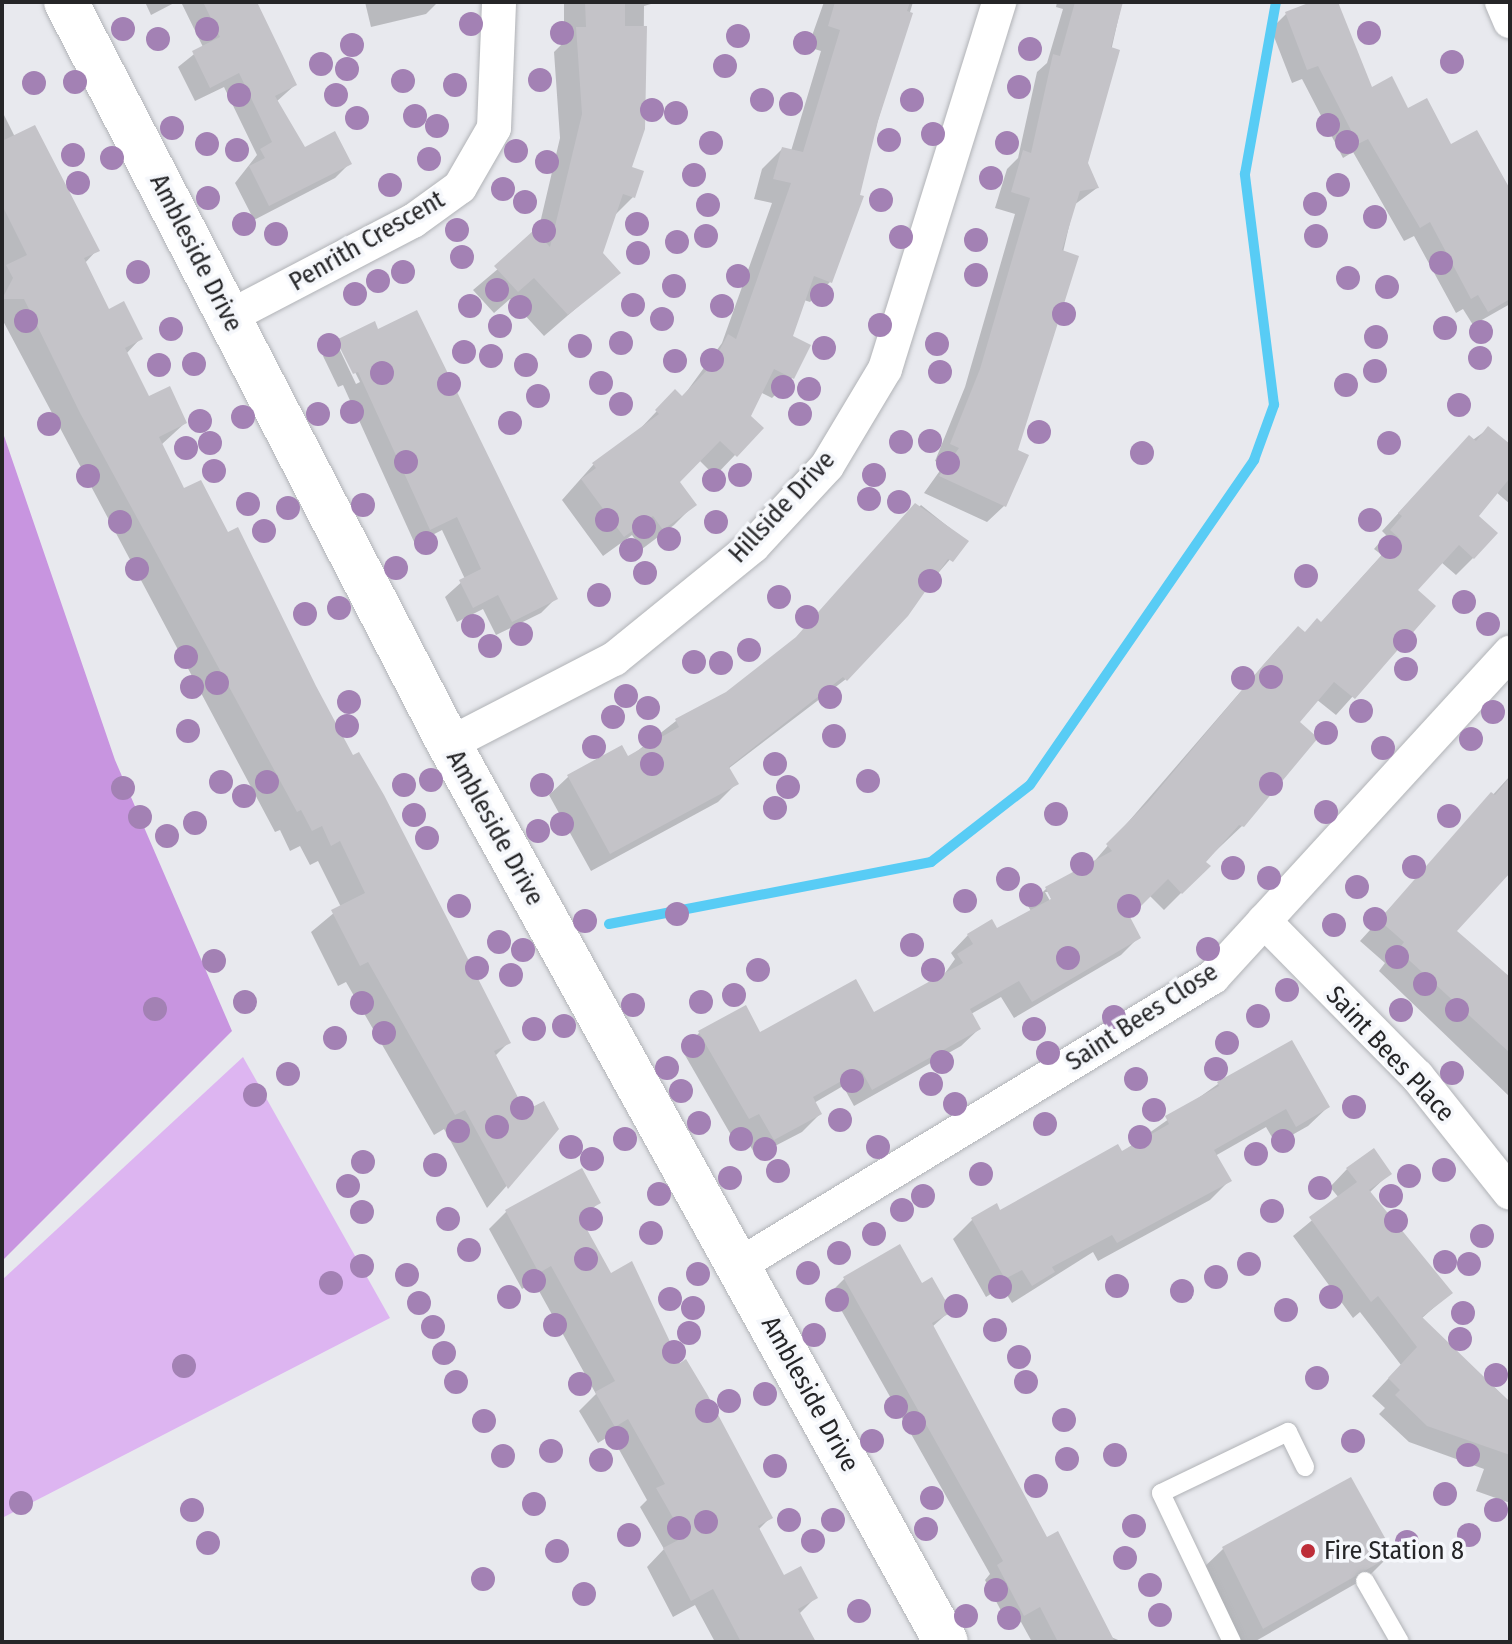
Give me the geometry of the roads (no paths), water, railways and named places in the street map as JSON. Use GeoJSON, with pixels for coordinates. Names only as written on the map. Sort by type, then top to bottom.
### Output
{"type":"FeatureCollection","features":[{"type":"Feature","properties":{"kind":"street","name":"Ambleside Drive"},"geometry":{"type":"LineString","coordinates":[[66,2],[449,744],[946,1642]]}},
{"type":"Feature","properties":{"kind":"street","name":"Penrith Crescent"},"geometry":{"type":"LineString","coordinates":[[229,317],[413,221],[460,187],[494,128],[499,2]]}},
{"type":"Feature","properties":{"kind":"street","name":"Hillside Drive"},"geometry":{"type":"LineString","coordinates":[[449,744],[614,659],[753,546],[827,466],[885,369],[999,2]]}},
{"type":"Feature","properties":{"kind":"street"},"geometry":{"type":"LineString","coordinates":[[1502,2],[1510,21]]}},
{"type":"Feature","properties":{"kind":"street","name":"Saint Bees Close"},"geometry":{"type":"LineString","coordinates":[[739,1265],[1213,977],[1510,653]]}},
{"type":"Feature","properties":{"kind":"street","name":"Saint Bees Place"},"geometry":{"type":"LineString","coordinates":[[1264,921],[1417,1076],[1510,1193]]}},
{"type":"Feature","properties":{"kind":"lane"},"geometry":{"type":"LineString","coordinates":[[1232,1642],[1161,1493],[1288,1432],[1305,1467]]}},
{"type":"Feature","properties":{"kind":"lane"},"geometry":{"type":"LineString","coordinates":[[1365,1581],[1400,1642]]}},
{"type":"Feature","properties":{"kind":"waterway"},"geometry":{"type":"LineString","coordinates":[[609,924],[931,862],[1030,785],[1254,460],[1274,405],[1245,174],[1276,2]]}},
{"type":"Feature","properties":{"kind":"place","name":"Fire Station 8"},"geometry":{"type":"Point","coordinates":[1308,1551]}}]}
